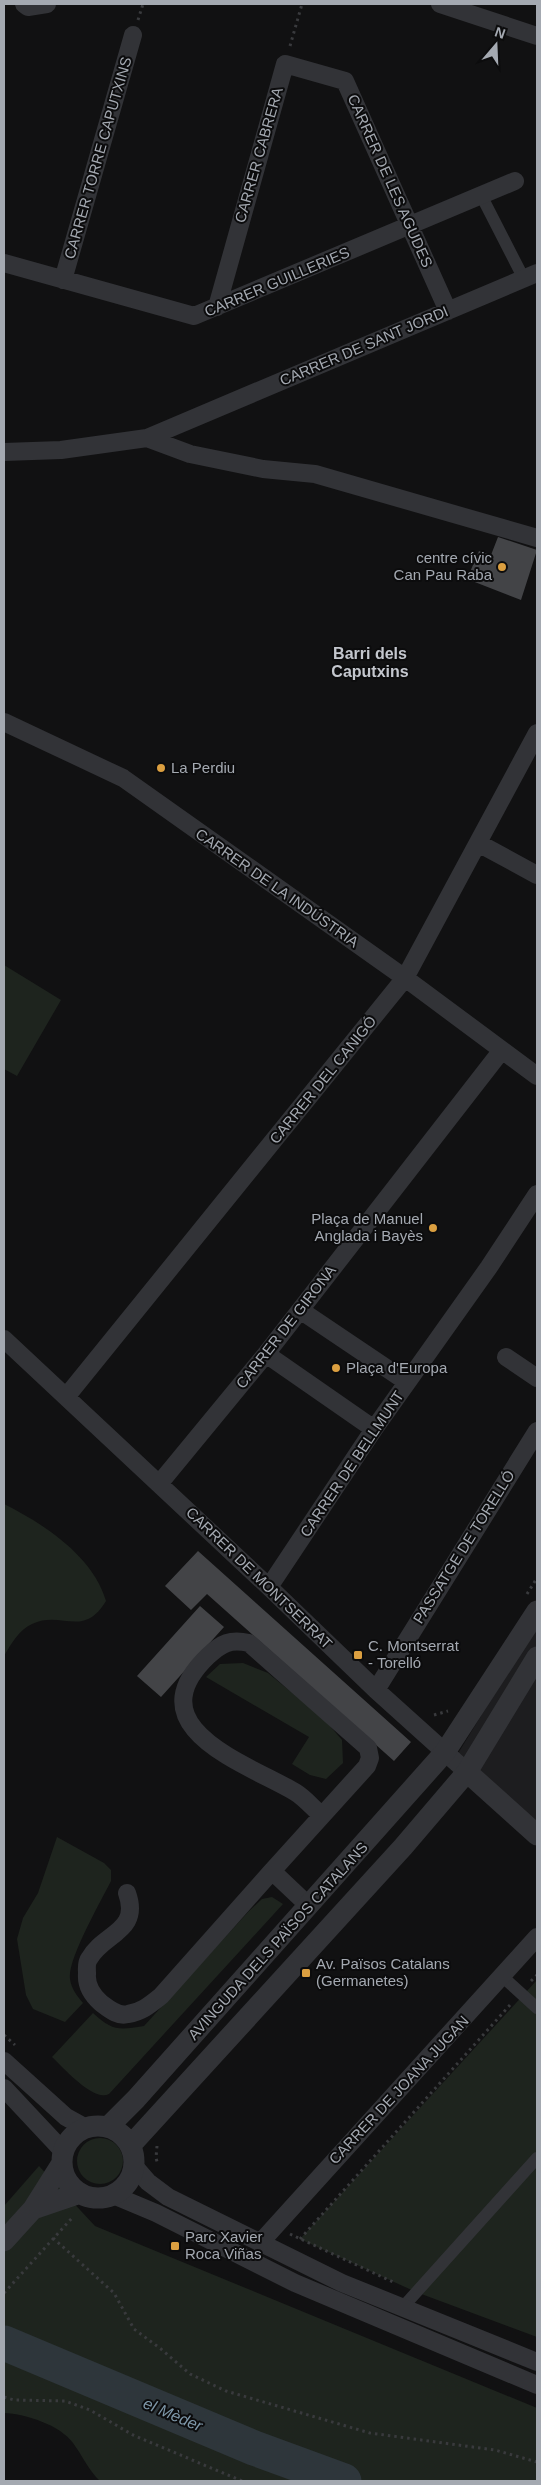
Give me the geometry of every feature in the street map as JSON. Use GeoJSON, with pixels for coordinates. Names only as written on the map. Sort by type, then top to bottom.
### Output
{"type":"FeatureCollection","features":[{"type":"Feature","properties":{"kind":"street"},"geometry":{"type":"LineString","coordinates":[[24,4],[28,7],[47,4]]}},
{"type":"Feature","properties":{"kind":"street"},"geometry":{"type":"LineString","coordinates":[[440,4],[537,36]]}},
{"type":"Feature","properties":{"kind":"street","name":"CARRER TORRE CAPUTXINS"},"geometry":{"type":"LineString","coordinates":[[64,280],[133,36]]}},
{"type":"Feature","properties":{"kind":"street","name":"CARRER DE LES AGUDES"},"geometry":{"type":"LineString","coordinates":[[285,64],[345,81],[448,311]]}},
{"type":"Feature","properties":{"kind":"street","name":"CARRER CABRERA"},"geometry":{"type":"LineString","coordinates":[[217,307],[285,64]]}},
{"type":"Feature","properties":{"kind":"street","name":"CARRER GUILLERIES"},"geometry":{"type":"LineString","coordinates":[[4,263],[194,316],[515,181]]}},
{"type":"Feature","properties":{"kind":"street"},"geometry":{"type":"LineString","coordinates":[[481,196],[531,276]]}},
{"type":"Feature","properties":{"kind":"street","name":"CARRER DE SANT JORDI"},"geometry":{"type":"LineString","coordinates":[[4,452],[61,450],[147,438],[531,276]]}},
{"type":"Feature","properties":{"kind":"street"},"geometry":{"type":"LineString","coordinates":[[190,454],[185,442],[191,420]]}},
{"type":"Feature","properties":{"kind":"street"},"geometry":{"type":"LineString","coordinates":[[147,438],[190,454],[263,468],[315,474],[537,538]]}},
{"type":"Feature","properties":{"kind":"street","name":"CARRER DE LA INDÚSTRIA"},"geometry":{"type":"LineString","coordinates":[[4,722],[123,778],[405,978],[537,1076]]}},
{"type":"Feature","properties":{"kind":"street","name":"CARRER DEL CANIGÓ"},"geometry":{"type":"LineString","coordinates":[[66,1398],[405,978],[537,733]]}},
{"type":"Feature","properties":{"kind":"street"},"geometry":{"type":"LineString","coordinates":[[478,844],[537,875]]}},
{"type":"Feature","properties":{"kind":"street","name":"CARRER DE GIRONA"},"geometry":{"type":"LineString","coordinates":[[159,1484],[266,1354],[502,1050]]}},
{"type":"Feature","properties":{"kind":"street","name":"CARRER DE BELLMUNT"},"geometry":{"type":"LineString","coordinates":[[269,1587],[374,1429],[537,1194]]}},
{"type":"Feature","properties":{"kind":"street"},"geometry":{"type":"LineString","coordinates":[[300,1310],[407,1382]]}},
{"type":"Feature","properties":{"kind":"street","name":"CARRER DE MONTSERRAT"},"geometry":{"type":"LineString","coordinates":[[4,1339],[376,1690],[537,1835]]}},
{"type":"Feature","properties":{"kind":"street"},"geometry":{"type":"LineString","coordinates":[[266,1354],[374,1429]]}},
{"type":"Feature","properties":{"kind":"street"},"geometry":{"type":"LineString","coordinates":[[506,1356],[537,1378]]}},
{"type":"Feature","properties":{"kind":"street","name":"PASSATGE DE TORELLÓ"},"geometry":{"type":"LineString","coordinates":[[376,1690],[537,1431]]}},
{"type":"Feature","properties":{"kind":"street","name":"AVINGUDA DELS PAÏSOS CATALANS"},"geometry":{"type":"LineString","coordinates":[[108,2127],[143,2092],[445,1752],[537,1612]]}},
{"type":"Feature","properties":{"kind":"street"},"geometry":{"type":"LineString","coordinates":[[127,1893],[131,1905],[128,1920],[115,1936],[100,1945],[88,1960],[86,1982],[94,1996],[111,2011],[126,2015],[145,2009],[161,1996],[321,1815],[367,1766],[370,1758],[368,1748],[249,1643],[234,1640],[220,1644],[204,1660],[188,1681],[184,1698],[187,1718],[195,1731],[214,1750],[297,1793],[321,1815]]}},
{"type":"Feature","properties":{"kind":"street","name":"AVINGUDA DELS PAÏSOS CATALANS"},"geometry":{"type":"LineString","coordinates":[[130,2145],[403,1848],[467,1772],[537,1657]]}},
{"type":"Feature","properties":{"kind":"street"},"geometry":{"type":"LineString","coordinates":[[272,1871],[309,1906]]}},
{"type":"Feature","properties":{"kind":"street","name":"CARRER DE JOANA JUGAN"},"geometry":{"type":"LineString","coordinates":[[260,2243],[503,1977],[537,1937]]}},
{"type":"Feature","properties":{"kind":"street"},"geometry":{"type":"LineString","coordinates":[[503,1977],[537,2008]]}},
{"type":"Feature","properties":{"kind":"street"},"geometry":{"type":"LineString","coordinates":[[4,2061],[66,2117],[86,2128]]}},
{"type":"Feature","properties":{"kind":"street"},"geometry":{"type":"LineString","coordinates":[[4,2088],[62,2157],[65,2177],[80,2193],[96,2198],[113,2195],[128,2184],[135,2167]]}},
{"type":"Feature","properties":{"kind":"street"},"geometry":{"type":"LineString","coordinates":[[4,2241],[33,2209],[75,2134],[86,2128],[108,2127],[121,2134],[130,2145],[135,2167],[148,2182],[168,2197],[342,2283],[537,2362]]}},
{"type":"Feature","properties":{"kind":"street"},"geometry":{"type":"LineString","coordinates":[[403,2307],[537,2158]]}},
{"type":"Feature","properties":{"kind":"street"},"geometry":{"type":"LineString","coordinates":[[33,2209],[80,2193]]}},
{"type":"Feature","properties":{"kind":"street"},"geometry":{"type":"LineString","coordinates":[[113,2195],[156,2213],[295,2283],[537,2385]]}},
{"type":"Feature","properties":{"kind":"path"},"geometry":{"type":"LineString","coordinates":[[285,64],[302,4]]}},
{"type":"Feature","properties":{"kind":"path"},"geometry":{"type":"LineString","coordinates":[[300,2239],[537,1974]]}},
{"type":"Feature","properties":{"kind":"path"},"geometry":{"type":"LineString","coordinates":[[4,2035],[17,2047]]}},
{"type":"Feature","properties":{"kind":"path"},"geometry":{"type":"LineString","coordinates":[[160,2170],[156,2158],[157,2146],[162,2140]]}},
{"type":"Feature","properties":{"kind":"path"},"geometry":{"type":"LineString","coordinates":[[4,2293],[53,2238],[114,2293],[134,2329],[161,2348],[190,2374],[226,2391],[370,2433],[495,2450],[537,2462]]}},
{"type":"Feature","properties":{"kind":"path"},"geometry":{"type":"LineString","coordinates":[[4,2397],[14,2400],[65,2401],[90,2410],[132,2435],[242,2481]]}},
{"type":"Feature","properties":{"kind":"shaded area"},"geometry":{"type":"Polygon","coordinates":[[[4,965],[61,1000],[17,1076],[4,1069],[4,965]]]}},
{"type":"Feature","properties":{"kind":"shaded area"},"geometry":{"type":"Polygon","coordinates":[[[4,1504],[35,1521],[79,1556],[100,1585],[106,1601],[89,1619],[72,1622],[53,1620],[32,1624],[19,1634],[4,1656],[4,1504]]]}},
{"type":"Feature","properties":{"kind":"shaded area"},"geometry":{"type":"Polygon","coordinates":[[[537,1624],[537,1836],[454,1760],[537,1624]]]}},
{"type":"Feature","properties":{"kind":"shaded area"},"geometry":{"type":"Polygon","coordinates":[[[243,1663],[268,1673],[324,1719],[342,1740],[343,1763],[326,1779],[310,1775],[292,1764],[309,1737],[206,1677],[220,1664],[243,1663]]]}},
{"type":"Feature","properties":{"kind":"shaded area"},"geometry":{"type":"Polygon","coordinates":[[[57,1837],[104,1863],[111,1870],[111,1881],[79,1945],[70,1970],[72,1986],[83,2003],[65,2022],[33,2009],[26,1995],[17,1939],[23,1918],[38,1893],[57,1837]]]}},
{"type":"Feature","properties":{"kind":"shaded area"},"geometry":{"type":"Polygon","coordinates":[[[272,1897],[283,1904],[109,2094],[102,2095],[87,2089],[52,2057],[93,2013],[105,2023],[116,2028],[144,2026],[249,1911],[262,1899],[272,1897]]]}},
{"type":"Feature","properties":{"kind":"shaded area"},"geometry":{"type":"Polygon","coordinates":[[[537,1980],[537,2337],[416,2292],[300,2239],[537,1980]]]}},
{"type":"Feature","properties":{"kind":"shaded area"},"geometry":{"type":"Polygon","coordinates":[[[100,2138],[113,2142],[119,2148],[123,2161],[119,2174],[113,2180],[100,2184],[87,2180],[81,2174],[77,2161],[81,2148],[87,2142],[100,2138]]]}},
{"type":"Feature","properties":{"kind":"shaded area"},"geometry":{"type":"Polygon","coordinates":[[[39,2166],[95,2226],[537,2408],[537,2481],[100,2481],[73,2443],[60,2431],[32,2418],[4,2413],[4,2206],[39,2166]]]}},
{"type":"Feature","properties":{"kind":"building","name":"centre cívic Can Pau Raba"},"geometry":{"type":"Polygon","coordinates":[[[498,537],[537,550],[521,600],[467,579],[479,551],[491,555],[498,537]]]}},
{"type":"Feature","properties":{"kind":"building"},"geometry":{"type":"Polygon","coordinates":[[[198,1551],[411,1742],[394,1761],[207,1594],[191,1610],[165,1586],[198,1551]]]}},
{"type":"Feature","properties":{"kind":"building"},"geometry":{"type":"Polygon","coordinates":[[[200,1606],[224,1627],[161,1697],[137,1676],[200,1606]]]}},
{"type":"Feature","properties":{"kind":"waterway","name":"el Mèder"},"geometry":{"type":"LineString","coordinates":[[4,2343],[254,2448],[344,2481]]}},
{"type":"Feature","properties":{"kind":"place","name":"centre cívic Can Pau Raba"},"geometry":{"type":"Point","coordinates":[502,567]}},
{"type":"Feature","properties":{"kind":"place","name":"La Perdiu"},"geometry":{"type":"Point","coordinates":[161,768]}},
{"type":"Feature","properties":{"kind":"place","name":"Plaça de Manuel Anglada i Bayès"},"geometry":{"type":"Point","coordinates":[433,1228]}},
{"type":"Feature","properties":{"kind":"place","name":"Plaça d'Europa"},"geometry":{"type":"Point","coordinates":[336,1368]}},
{"type":"Feature","properties":{"kind":"place","name":"C. Montserrat - Torelló"},"geometry":{"type":"Point","coordinates":[358,1655]}},
{"type":"Feature","properties":{"kind":"place","name":"Av. Països Catalans (Germanetes)"},"geometry":{"type":"Point","coordinates":[306,1973]}},
{"type":"Feature","properties":{"kind":"place","name":"Parc Xavier Roca Viñas"},"geometry":{"type":"Point","coordinates":[175,2246]}},
{"type":"Feature","properties":{"kind":"district","name":"Barri dels Caputxins"},"geometry":{"type":"Point","coordinates":[370,662]}}]}
